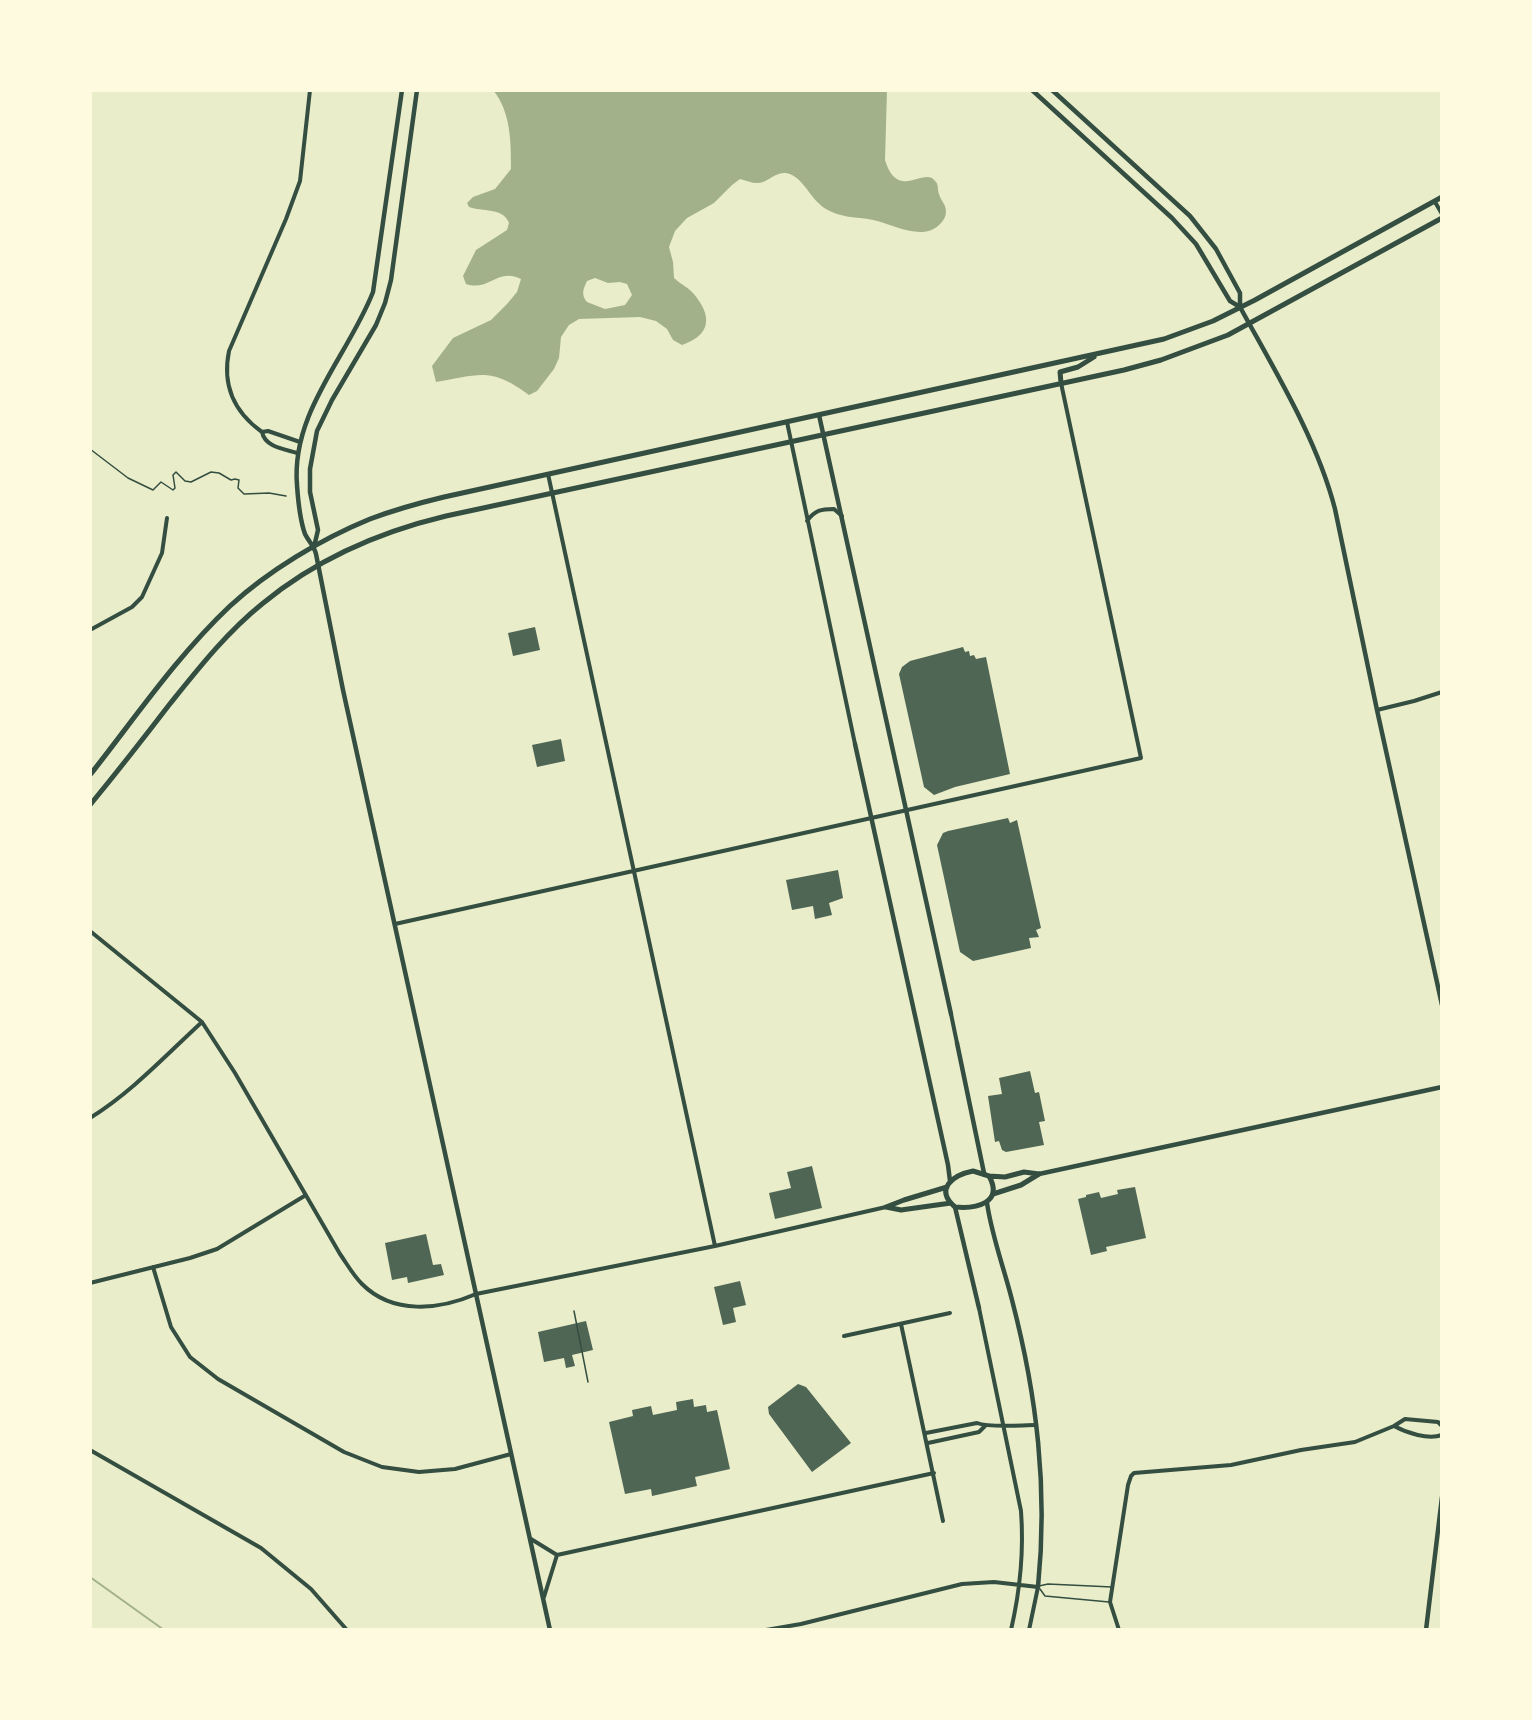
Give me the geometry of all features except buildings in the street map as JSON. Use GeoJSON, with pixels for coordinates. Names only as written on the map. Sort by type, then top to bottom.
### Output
{"type":"FeatureCollection","features":[{"type":"Feature","properties":{"kind":"main road"},"geometry":{"type":"LineString","coordinates":[[90,775],[175,666],[221,614],[275,570],[354,526],[404,507],[1164,339],[1213,321],[1442,197]]}},
{"type":"Feature","properties":{"kind":"main road"},"geometry":{"type":"LineString","coordinates":[[90,806],[205,660],[228,636],[275,594],[318,566],[359,545],[407,526],[1161,360],[1228,335],[1442,216]]}},
{"type":"Feature","properties":{"kind":"main road"},"geometry":{"type":"LineString","coordinates":[[1061,383],[1060,372],[1078,367],[1098,355]]}},
{"type":"Feature","properties":{"kind":"main road"},"geometry":{"type":"LineString","coordinates":[[886,1207],[948,1184],[964,1173],[973,1172],[1005,1177],[1024,1172],[1039,1174]]}},
{"type":"Feature","properties":{"kind":"main road"},"geometry":{"type":"LineString","coordinates":[[993,1194],[1021,1185],[1039,1174]]}},
{"type":"Feature","properties":{"kind":"main road"},"geometry":{"type":"LineString","coordinates":[[886,1207],[901,1210],[953,1205],[975,1207],[987,1203],[993,1194],[994,1184],[987,1175]]}},
{"type":"Feature","properties":{"kind":"main road"},"geometry":{"type":"LineString","coordinates":[[948,1184],[946,1196],[953,1205]]}},
{"type":"Feature","properties":{"kind":"street"},"geometry":{"type":"LineString","coordinates":[[297,453],[265,441],[262,432],[244,418],[232,398],[226,377],[230,351],[300,182],[309,90]]}},
{"type":"Feature","properties":{"kind":"street"},"geometry":{"type":"LineString","coordinates":[[402,90],[373,292],[361,319],[309,414],[297,453],[297,484],[306,535],[316,554],[343,690],[550,1630]]}},
{"type":"Feature","properties":{"kind":"street"},"geometry":{"type":"LineString","coordinates":[[314,547],[318,530],[310,492],[314,442],[332,400],[372,332],[392,280],[417,90]]}},
{"type":"Feature","properties":{"kind":"street"},"geometry":{"type":"LineString","coordinates":[[1032,90],[1173,218],[1196,244],[1230,301],[1240,307]]}},
{"type":"Feature","properties":{"kind":"street"},"geometry":{"type":"LineString","coordinates":[[1052,90],[1190,216],[1210,240],[1240,293],[1240,307],[1309,439],[1329,484],[1442,1005]]}},
{"type":"Feature","properties":{"kind":"street"},"geometry":{"type":"LineString","coordinates":[[1091,143],[1099,132]]}},
{"type":"Feature","properties":{"kind":"street"},"geometry":{"type":"LineString","coordinates":[[1434,202],[1442,216]]}},
{"type":"Feature","properties":{"kind":"street"},"geometry":{"type":"LineString","coordinates":[[395,924],[1141,758],[1061,383]]}},
{"type":"Feature","properties":{"kind":"street"},"geometry":{"type":"LineString","coordinates":[[819,415],[987,1175]]}},
{"type":"Feature","properties":{"kind":"street"},"geometry":{"type":"LineString","coordinates":[[787,422],[871,819],[948,1165],[948,1184]]}},
{"type":"Feature","properties":{"kind":"street"},"geometry":{"type":"LineString","coordinates":[[262,432],[268,431],[300,442]]}},
{"type":"Feature","properties":{"kind":"street"},"geometry":{"type":"LineString","coordinates":[[549,474],[715,1246]]}},
{"type":"Feature","properties":{"kind":"street"},"geometry":{"type":"LineString","coordinates":[[807,521],[816,511],[825,509],[834,509],[843,517]]}},
{"type":"Feature","properties":{"kind":"street"},"geometry":{"type":"LineString","coordinates":[[90,630],[132,607],[142,597],[162,553],[167,518]]}},
{"type":"Feature","properties":{"kind":"street"},"geometry":{"type":"LineString","coordinates":[[1377,710],[1442,692]]}},
{"type":"Feature","properties":{"kind":"street"},"geometry":{"type":"LineString","coordinates":[[90,931],[202,1022],[235,1073],[354,1275],[379,1297],[404,1307],[424,1307],[457,1302],[476,1294],[715,1246],[886,1207]]}},
{"type":"Feature","properties":{"kind":"street"},"geometry":{"type":"LineString","coordinates":[[90,1118],[108,1107],[139,1081],[202,1022]]}},
{"type":"Feature","properties":{"kind":"street"},"geometry":{"type":"LineString","coordinates":[[1039,1174],[1442,1087]]}},
{"type":"Feature","properties":{"kind":"street"},"geometry":{"type":"LineString","coordinates":[[90,1283],[217,1249],[306,1195]]}},
{"type":"Feature","properties":{"kind":"street"},"geometry":{"type":"LineString","coordinates":[[987,1203],[993,1239],[1012,1300],[1033,1398],[1036,1425],[1043,1508],[1042,1550],[1038,1587],[1029,1630]]}},
{"type":"Feature","properties":{"kind":"street"},"geometry":{"type":"LineString","coordinates":[[953,1205],[979,1308],[1022,1519],[1023,1538],[1019,1584],[1011,1630]]}},
{"type":"Feature","properties":{"kind":"street"},"geometry":{"type":"LineString","coordinates":[[153,1267],[171,1328],[190,1357],[218,1379],[344,1452],[382,1467],[419,1472],[455,1469],[511,1454]]}},
{"type":"Feature","properties":{"kind":"street"},"geometry":{"type":"LineString","coordinates":[[844,1336],[950,1313]]}},
{"type":"Feature","properties":{"kind":"street"},"geometry":{"type":"LineString","coordinates":[[901,1324],[943,1521]]}},
{"type":"Feature","properties":{"kind":"street"},"geometry":{"type":"LineString","coordinates":[[1119,1630],[1110,1602],[1128,1485],[1134,1473],[1231,1465],[1301,1450],[1355,1442],[1405,1419],[1438,1422],[1442,1425]]}},
{"type":"Feature","properties":{"kind":"street"},"geometry":{"type":"LineString","coordinates":[[926,1433],[977,1423],[985,1426],[1036,1425]]}},
{"type":"Feature","properties":{"kind":"street"},"geometry":{"type":"LineString","coordinates":[[928,1443],[979,1432],[985,1426]]}},
{"type":"Feature","properties":{"kind":"street"},"geometry":{"type":"LineString","coordinates":[[1394,1426],[1408,1433],[1436,1437],[1442,1435]]}},
{"type":"Feature","properties":{"kind":"street"},"geometry":{"type":"LineString","coordinates":[[958,1427],[959,1436]]}},
{"type":"Feature","properties":{"kind":"street"},"geometry":{"type":"LineString","coordinates":[[90,1450],[261,1548],[311,1589],[347,1630]]}},
{"type":"Feature","properties":{"kind":"street"},"geometry":{"type":"LineString","coordinates":[[530,1538],[557,1555],[933,1473]]}},
{"type":"Feature","properties":{"kind":"street"},"geometry":{"type":"LineString","coordinates":[[1426,1630],[1442,1497]]}},
{"type":"Feature","properties":{"kind":"street"},"geometry":{"type":"LineString","coordinates":[[543,1599],[557,1555]]}},
{"type":"Feature","properties":{"kind":"street"},"geometry":{"type":"LineString","coordinates":[[766,1630],[801,1624],[962,1584],[994,1582],[1038,1587]]}},
{"type":"Feature","properties":{"kind":"lane"},"geometry":{"type":"LineString","coordinates":[[574,1311],[588,1382]]}},
{"type":"Feature","properties":{"kind":"lane"},"geometry":{"type":"LineString","coordinates":[[1110,1602],[1045,1596],[1038,1587],[1048,1584],[1113,1587]]}},
{"type":"Feature","properties":{"kind":"path"},"geometry":{"type":"LineString","coordinates":[[90,449],[128,478],[153,490],[161,482],[175,488],[173,475],[176,472],[185,481],[191,482],[212,472],[231,480],[239,480],[238,488],[244,494],[269,493],[286,496]]}},
{"type":"Feature","properties":{"kind":"shaded area"},"geometry":{"type":"Polygon","coordinates":[[[493,90],[887,90],[885,160],[890,172],[897,179],[904,181],[924,177],[935,181],[939,196],[945,206],[946,215],[934,229],[917,232],[832,212],[820,204],[802,183],[788,173],[760,183],[740,179],[714,203],[687,218],[675,231],[669,247],[674,278],[693,293],[704,309],[706,317],[703,330],[692,341],[682,345],[673,340],[667,329],[656,321],[640,317],[579,319],[569,325],[561,337],[559,358],[554,369],[537,391],[529,395],[494,376],[474,375],[436,382],[432,366],[453,338],[491,320],[517,292],[521,279],[513,276],[499,277],[474,286],[466,284],[463,276],[476,250],[507,230],[509,223],[502,214],[469,207],[467,203],[473,197],[495,189],[511,169],[509,128],[499,99],[493,90]],[[595,278],[587,281],[583,292],[587,302],[605,309],[625,305],[632,295],[627,284],[608,283],[595,278]]]}},
{"type":"Feature","properties":{"kind":"waterway"},"geometry":{"type":"LineString","coordinates":[[90,1577],[164,1630]]}}]}
